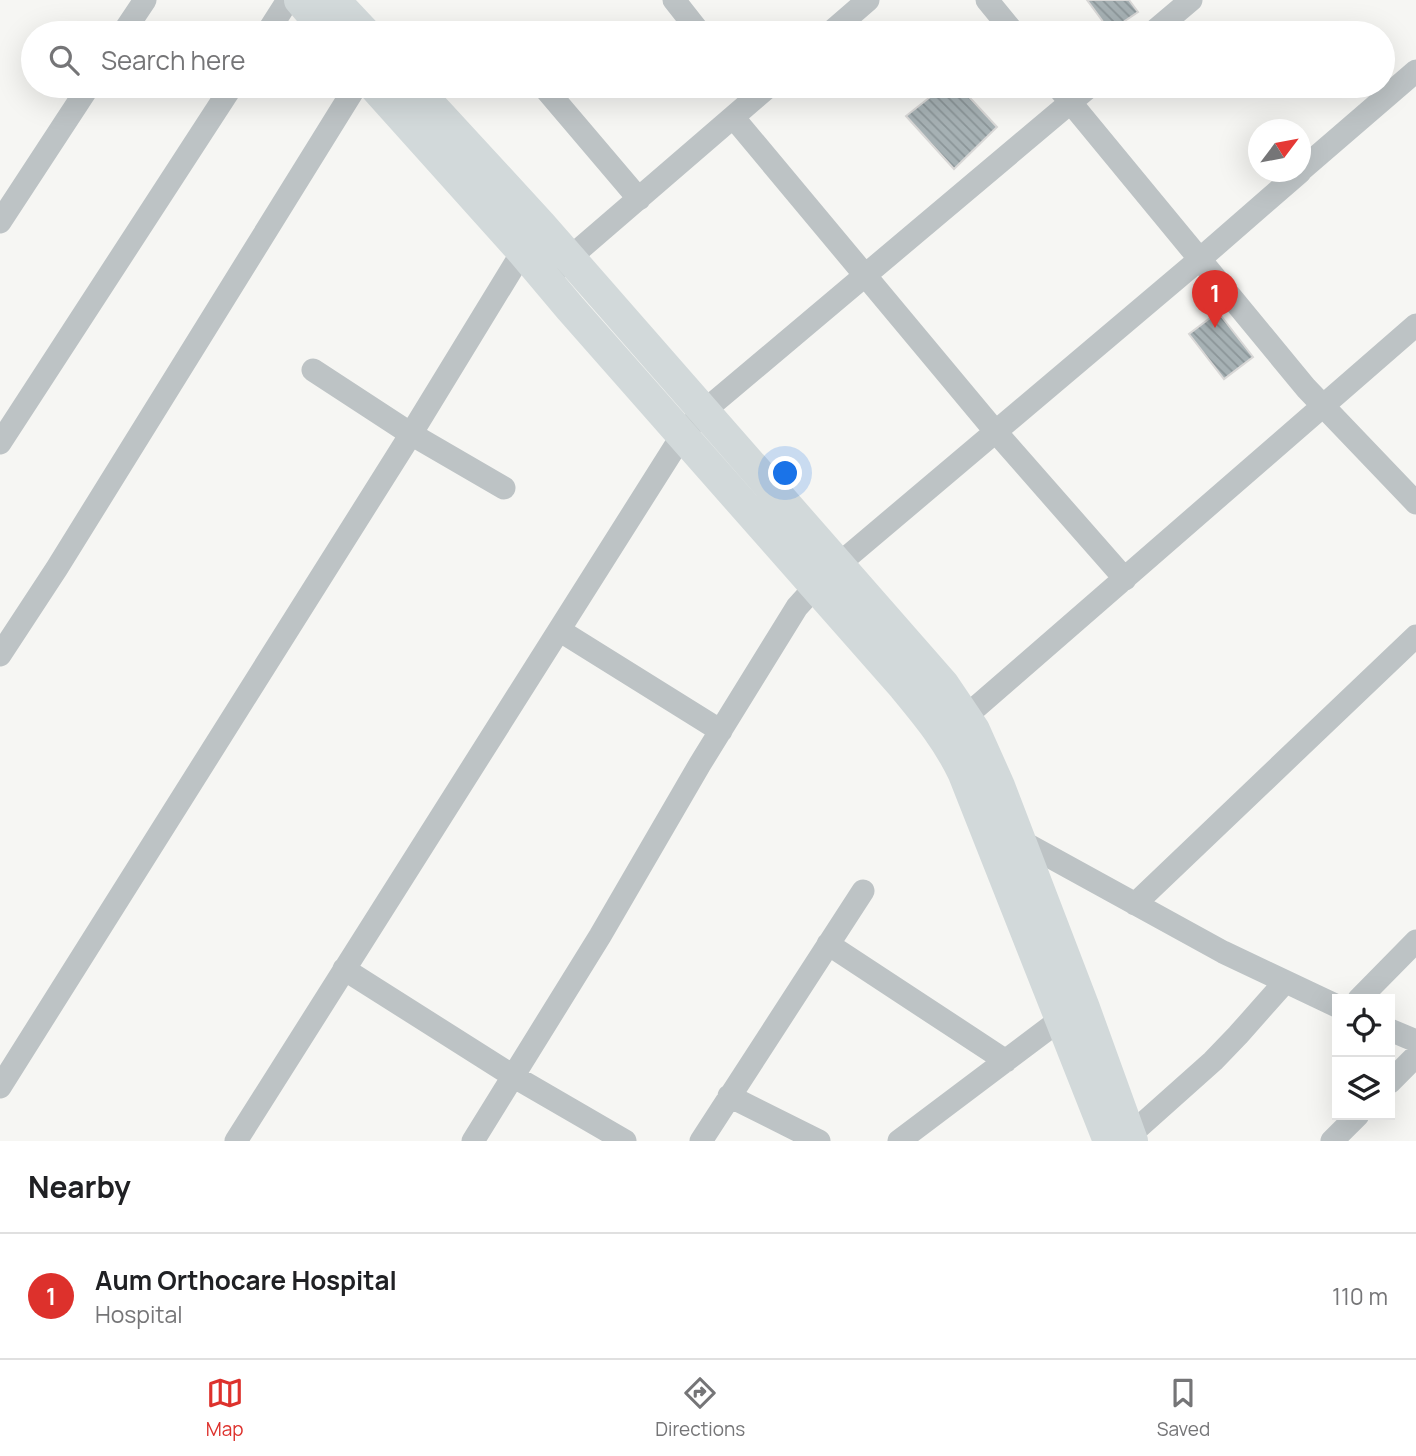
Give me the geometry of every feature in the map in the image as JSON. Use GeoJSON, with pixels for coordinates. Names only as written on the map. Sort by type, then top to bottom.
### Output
{"type":"FeatureCollection","features":[{"type":"Feature","properties":{"kind":"main road"},"geometry":{"type":"LineString","coordinates":[[326,9],[346,21]]}},
{"type":"Feature","properties":{"kind":"main road"},"geometry":{"type":"LineString","coordinates":[[385,98],[522,251],[557,269]]}},
{"type":"Feature","properties":{"kind":"main road"},"geometry":{"type":"LineString","coordinates":[[424,98],[540,224],[557,269],[693,422],[839,564],[943,684],[974,730],[1021,841],[1084,1008],[1124,1139]]}},
{"type":"Feature","properties":{"kind":"main road"},"geometry":{"type":"LineString","coordinates":[[693,422],[816,586],[904,687],[952,749],[1061,1019],[1124,1139]]}},
{"type":"Feature","properties":{"kind":"street"},"geometry":{"type":"LineString","coordinates":[[131,21],[145,0]]}},
{"type":"Feature","properties":{"kind":"street"},"geometry":{"type":"LineString","coordinates":[[275,21],[288,0]]}},
{"type":"Feature","properties":{"kind":"street"},"geometry":{"type":"LineString","coordinates":[[674,0],[691,21]]}},
{"type":"Feature","properties":{"kind":"street"},"geometry":{"type":"LineString","coordinates":[[844,21],[868,0]]}},
{"type":"Feature","properties":{"kind":"street"},"geometry":{"type":"LineString","coordinates":[[987,0],[1004,21]]}},
{"type":"Feature","properties":{"kind":"street"},"geometry":{"type":"LineString","coordinates":[[1166,21],[1191,0]]}},
{"type":"Feature","properties":{"kind":"street"},"geometry":{"type":"LineString","coordinates":[[1395,89],[1416,71]]}},
{"type":"Feature","properties":{"kind":"street"},"geometry":{"type":"LineString","coordinates":[[0,222],[81,98]]}},
{"type":"Feature","properties":{"kind":"street"},"geometry":{"type":"LineString","coordinates":[[0,443],[224,98]]}},
{"type":"Feature","properties":{"kind":"street"},"geometry":{"type":"LineString","coordinates":[[0,655],[349,98]]}},
{"type":"Feature","properties":{"kind":"street"},"geometry":{"type":"LineString","coordinates":[[553,98],[639,199]]}},
{"type":"Feature","properties":{"kind":"street"},"geometry":{"type":"LineString","coordinates":[[557,269],[733,117],[748,98]]}},
{"type":"Feature","properties":{"kind":"street"},"geometry":{"type":"LineString","coordinates":[[236,1141],[693,422],[866,275],[1060,98]]}},
{"type":"Feature","properties":{"kind":"street"},"geometry":{"type":"LineString","coordinates":[[1067,98],[1306,388],[1416,503]]}},
{"type":"Feature","properties":{"kind":"street"},"geometry":{"type":"LineString","coordinates":[[1311,162],[1385,98]]}},
{"type":"Feature","properties":{"kind":"street"},"geometry":{"type":"LineString","coordinates":[[733,117],[995,431],[1125,579]]}},
{"type":"Feature","properties":{"kind":"street"},"geometry":{"type":"LineString","coordinates":[[473,1141],[600,936],[797,607],[839,564],[1288,182]]}},
{"type":"Feature","properties":{"kind":"street"},"geometry":{"type":"LineString","coordinates":[[0,1087],[540,224]]}},
{"type":"Feature","properties":{"kind":"street"},"geometry":{"type":"LineString","coordinates":[[965,717],[1416,325]]}},
{"type":"Feature","properties":{"kind":"street"},"geometry":{"type":"LineString","coordinates":[[313,370],[411,434],[504,488]]}},
{"type":"Feature","properties":{"kind":"street"},"geometry":{"type":"LineString","coordinates":[[559,629],[721,731]]}},
{"type":"Feature","properties":{"kind":"street"},"geometry":{"type":"LineString","coordinates":[[1135,904],[1416,636]]}},
{"type":"Feature","properties":{"kind":"street"},"geometry":{"type":"LineString","coordinates":[[1021,841],[1223,952],[1332,1004]]}},
{"type":"Feature","properties":{"kind":"street"},"geometry":{"type":"LineString","coordinates":[[701,1141],[863,891]]}},
{"type":"Feature","properties":{"kind":"street"},"geometry":{"type":"LineString","coordinates":[[1364,994],[1416,941]]}},
{"type":"Feature","properties":{"kind":"street"},"geometry":{"type":"LineString","coordinates":[[828,944],[1006,1060]]}},
{"type":"Feature","properties":{"kind":"street"},"geometry":{"type":"LineString","coordinates":[[344,969],[513,1076],[625,1141]]}},
{"type":"Feature","properties":{"kind":"street"},"geometry":{"type":"LineString","coordinates":[[1124,1139],[1213,1061],[1285,982]]}},
{"type":"Feature","properties":{"kind":"street"},"geometry":{"type":"LineString","coordinates":[[899,1141],[1061,1019]]}},
{"type":"Feature","properties":{"kind":"street"},"geometry":{"type":"LineString","coordinates":[[1395,1032],[1416,1041]]}},
{"type":"Feature","properties":{"kind":"street"},"geometry":{"type":"LineString","coordinates":[[1395,1077],[1416,1056]]}},
{"type":"Feature","properties":{"kind":"street"},"geometry":{"type":"LineString","coordinates":[[729,1096],[819,1141]]}},
{"type":"Feature","properties":{"kind":"street"},"geometry":{"type":"LineString","coordinates":[[1332,1141],[1353,1120]]}},
{"type":"Feature","properties":{"kind":"building"},"geometry":{"type":"Polygon","coordinates":[[[1087,0],[1129,0],[1138,12],[1125,21],[1103,21],[1087,0]]]}},
{"type":"Feature","properties":{"kind":"building"},"geometry":{"type":"Polygon","coordinates":[[[929,98],[970,98],[997,127],[954,169],[906,116],[929,98]]]}},
{"type":"Feature","properties":{"kind":"building"},"geometry":{"type":"Polygon","coordinates":[[[1218,312],[1253,357],[1224,379],[1189,334],[1218,312]]]}},
{"type":"Feature","properties":{"kind":"place","name":"Aum Orthocare Hospital"},"geometry":{"type":"Point","coordinates":[1215,328]}}]}
